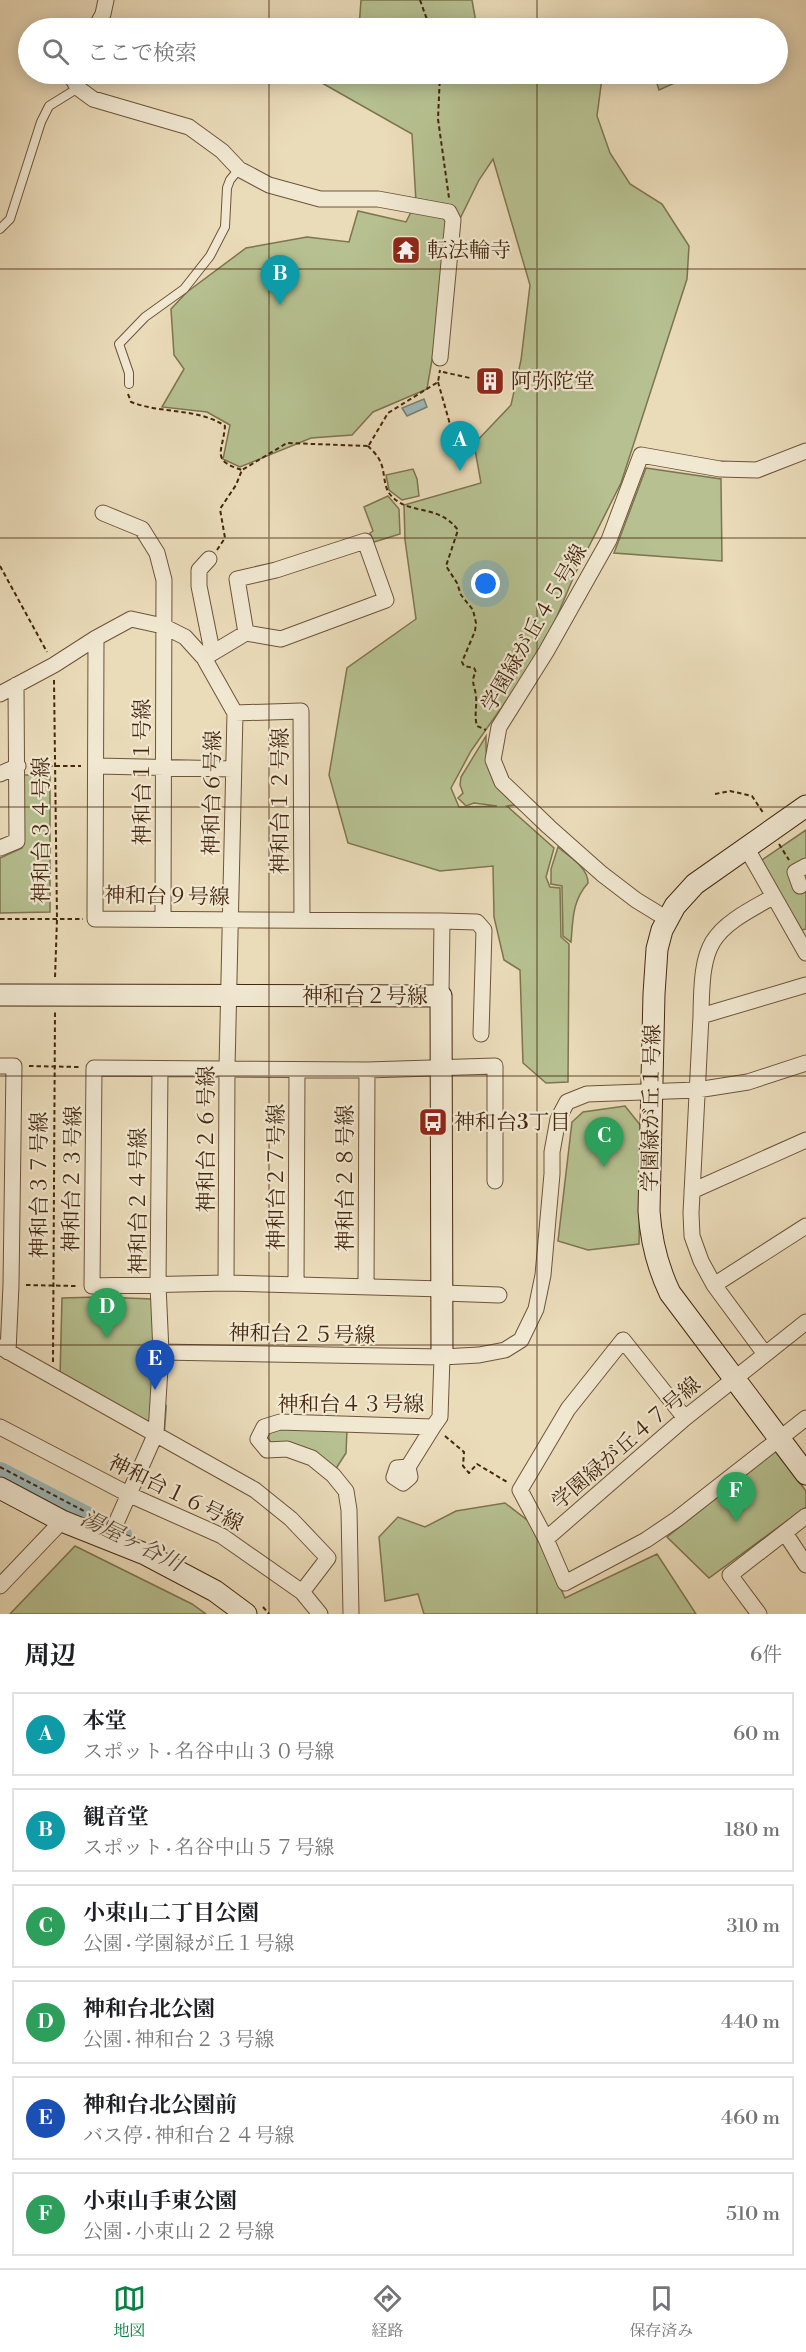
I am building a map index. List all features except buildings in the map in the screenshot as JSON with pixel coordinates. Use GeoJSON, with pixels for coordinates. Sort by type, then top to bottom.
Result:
{"type":"FeatureCollection","features":[{"type":"Feature","properties":{"kind":"street"},"geometry":{"type":"LineString","coordinates":[[100,18],[106,0]]}},
{"type":"Feature","properties":{"kind":"street"},"geometry":{"type":"LineString","coordinates":[[76,84],[93,99],[189,127],[222,151],[239,169],[269,184],[320,199],[378,199],[449,212],[453,220],[440,364]]}},
{"type":"Feature","properties":{"kind":"street","name":"学園緑が丘４５号線"},"geometry":{"type":"LineString","coordinates":[[667,919],[636,900],[602,874],[502,782],[492,760],[499,727],[546,652],[609,540],[641,455],[720,469],[758,470],[806,451]]}},
{"type":"Feature","properties":{"kind":"street","name":"神和台１１号線"},"geometry":{"type":"LineString","coordinates":[[103,513],[142,529],[157,554],[164,580],[162,626],[163,919]]}},
{"type":"Feature","properties":{"kind":"street"},"geometry":{"type":"LineString","coordinates":[[209,559],[199,570],[208,654],[246,633],[281,639],[386,600],[365,541],[276,570],[237,579],[246,633]]}},
{"type":"Feature","properties":{"kind":"street","name":"神和台６号線"},"geometry":{"type":"LineString","coordinates":[[0,694],[131,619],[162,626],[185,637],[208,654],[235,713],[228,995]]}},
{"type":"Feature","properties":{"kind":"street","name":"神和台９号線"},"geometry":{"type":"LineString","coordinates":[[96,638],[95,919],[477,922],[484,930],[481,1034]]}},
{"type":"Feature","properties":{"kind":"street"},"geometry":{"type":"LineString","coordinates":[[0,848],[17,841],[16,685]]}},
{"type":"Feature","properties":{"kind":"street","name":"神和台１２号線"},"geometry":{"type":"LineString","coordinates":[[235,713],[301,711],[302,920]]}},
{"type":"Feature","properties":{"kind":"street"},"geometry":{"type":"LineString","coordinates":[[0,774],[18,766]]}},
{"type":"Feature","properties":{"kind":"street"},"geometry":{"type":"LineString","coordinates":[[97,766],[232,769]]}},
{"type":"Feature","properties":{"kind":"street","name":"学園緑が丘１号線"},"geometry":{"type":"LineString","coordinates":[[806,806],[695,884],[675,906],[667,919],[657,949],[649,1211],[651,1242],[658,1268],[670,1293],[806,1474]]}},
{"type":"Feature","properties":{"kind":"street"},"geometry":{"type":"LineString","coordinates":[[747,849],[806,953]]}},
{"type":"Feature","properties":{"kind":"street"},"geometry":{"type":"LineString","coordinates":[[765,1354],[714,1285],[701,1261],[692,1236],[692,1191],[701,979],[708,948],[722,928],[738,916],[773,897]]}},
{"type":"Feature","properties":{"kind":"street"},"geometry":{"type":"LineString","coordinates":[[441,996],[442,921]]}},
{"type":"Feature","properties":{"kind":"street"},"geometry":{"type":"LineString","coordinates":[[701,1016],[806,985]]}},
{"type":"Feature","properties":{"kind":"street","name":"神和台２号線"},"geometry":{"type":"LineString","coordinates":[[0,995],[441,996],[442,1357]]}},
{"type":"Feature","properties":{"kind":"street","name":"神和台２６号線"},"geometry":{"type":"LineString","coordinates":[[226,1283],[228,995]]}},
{"type":"Feature","properties":{"kind":"street"},"geometry":{"type":"LineString","coordinates":[[651,1092],[697,1090],[747,1082],[806,1063]]}},
{"type":"Feature","properties":{"kind":"street"},"geometry":{"type":"LineString","coordinates":[[7,1066],[11,1285],[4,1349],[255,1490],[291,1519],[328,1558],[302,1592]]}},
{"type":"Feature","properties":{"kind":"street"},"geometry":{"type":"LineString","coordinates":[[94,1068],[367,1070],[495,1066],[495,1181]]}},
{"type":"Feature","properties":{"kind":"street","name":"神和台２３号線"},"geometry":{"type":"LineString","coordinates":[[92,1286],[94,1068]]}},
{"type":"Feature","properties":{"kind":"street","name":"神和台２４号線"},"geometry":{"type":"LineString","coordinates":[[111,1534],[156,1433],[161,1352],[158,1285],[160,1069]]}},
{"type":"Feature","properties":{"kind":"street","name":"神和台２７号線"},"geometry":{"type":"LineString","coordinates":[[296,1286],[297,1070]]}},
{"type":"Feature","properties":{"kind":"street","name":"神和台２８号線"},"geometry":{"type":"LineString","coordinates":[[366,1287],[367,1070]]}},
{"type":"Feature","properties":{"kind":"street","name":"神和台２５号線"},"geometry":{"type":"LineString","coordinates":[[161,1352],[442,1357],[478,1355],[505,1350],[521,1340],[536,1310],[543,1275],[552,1152],[558,1119],[567,1102],[587,1094],[651,1092]]}},
{"type":"Feature","properties":{"kind":"street"},"geometry":{"type":"LineString","coordinates":[[692,1191],[806,1140]]}},
{"type":"Feature","properties":{"kind":"street"},"geometry":{"type":"LineString","coordinates":[[714,1285],[806,1226]]}},
{"type":"Feature","properties":{"kind":"street"},"geometry":{"type":"LineString","coordinates":[[92,1286],[226,1283],[499,1294]]}},
{"type":"Feature","properties":{"kind":"street","name":"学園緑が丘４７号線"},"geometry":{"type":"LineString","coordinates":[[546,1539],[685,1418],[806,1322]]}},
{"type":"Feature","properties":{"kind":"street"},"geometry":{"type":"LineString","coordinates":[[685,1418],[623,1340],[568,1409],[520,1490],[546,1539],[565,1583],[646,1540],[677,1519],[806,1418]]}},
{"type":"Feature","properties":{"kind":"street","name":"神和台４３号線"},"geometry":{"type":"LineString","coordinates":[[351,1614],[349,1510],[346,1491],[333,1475],[312,1458],[287,1449],[267,1450],[258,1438],[264,1427],[280,1422],[433,1427],[440,1417],[442,1357]]}},
{"type":"Feature","properties":{"kind":"street","name":"神和台１６号線"},"geometry":{"type":"LineString","coordinates":[[0,1427],[130,1495],[222,1536],[302,1592],[320,1614]]}},
{"type":"Feature","properties":{"kind":"street"},"geometry":{"type":"LineString","coordinates":[[408,1467],[433,1427]]}},
{"type":"Feature","properties":{"kind":"street"},"geometry":{"type":"LineString","coordinates":[[0,1488],[62,1521],[111,1534],[215,1591],[246,1614]]}},
{"type":"Feature","properties":{"kind":"street"},"geometry":{"type":"LineString","coordinates":[[759,1614],[730,1575],[806,1516]]}},
{"type":"Feature","properties":{"kind":"street"},"geometry":{"type":"LineString","coordinates":[[0,1586],[62,1521]]}},
{"type":"Feature","properties":{"kind":"street"},"geometry":{"type":"LineString","coordinates":[[785,1533],[806,1565]]}},
{"type":"Feature","properties":{"kind":"lane"},"geometry":{"type":"LineString","coordinates":[[0,229],[10,219],[37,132],[49,106],[78,88]]}},
{"type":"Feature","properties":{"kind":"lane"},"geometry":{"type":"LineString","coordinates":[[129,384],[129,372],[119,344],[145,317],[184,289],[210,256],[225,227],[227,188],[239,169]]}},
{"type":"Feature","properties":{"kind":"path"},"geometry":{"type":"LineString","coordinates":[[420,0],[426,18]]}},
{"type":"Feature","properties":{"kind":"path"},"geometry":{"type":"LineString","coordinates":[[440,84],[438,119],[448,192]]}},
{"type":"Feature","properties":{"kind":"path"},"geometry":{"type":"LineString","coordinates":[[457,449],[438,382],[440,364],[470,378]]}},
{"type":"Feature","properties":{"kind":"path"},"geometry":{"type":"LineString","coordinates":[[368,446],[388,413],[438,382]]}},
{"type":"Feature","properties":{"kind":"path"},"geometry":{"type":"LineString","coordinates":[[129,384],[128,394],[131,402],[162,411],[201,415],[225,426],[220,458],[223,463],[242,470]]}},
{"type":"Feature","properties":{"kind":"path"},"geometry":{"type":"LineString","coordinates":[[209,559],[225,538],[220,509],[236,485],[242,470],[287,443],[368,446],[380,460],[388,492],[410,508],[429,510],[439,514],[453,523],[458,530],[457,540],[446,566],[457,583],[461,595],[473,610],[476,623],[473,637],[462,662],[464,666],[474,668],[476,672],[473,676],[473,685],[476,696],[477,726]]}},
{"type":"Feature","properties":{"kind":"path"},"geometry":{"type":"LineString","coordinates":[[0,566],[54,665]]}},
{"type":"Feature","properties":{"kind":"path","name":"神和台３４号線"},"geometry":{"type":"LineString","coordinates":[[54,665],[57,919],[55,994]]}},
{"type":"Feature","properties":{"kind":"path"},"geometry":{"type":"LineString","coordinates":[[18,766],[97,766]]}},
{"type":"Feature","properties":{"kind":"path"},"geometry":{"type":"LineString","coordinates":[[715,794],[730,791],[752,796],[774,829]]}},
{"type":"Feature","properties":{"kind":"path"},"geometry":{"type":"LineString","coordinates":[[0,919],[95,919]]}},
{"type":"Feature","properties":{"kind":"path","name":"神和台３７号線"},"geometry":{"type":"LineString","coordinates":[[53,1376],[55,994]]}},
{"type":"Feature","properties":{"kind":"path"},"geometry":{"type":"LineString","coordinates":[[7,1066],[94,1068]]}},
{"type":"Feature","properties":{"kind":"path"},"geometry":{"type":"LineString","coordinates":[[11,1285],[92,1286]]}},
{"type":"Feature","properties":{"kind":"path"},"geometry":{"type":"LineString","coordinates":[[433,1427],[464,1452],[463,1466],[469,1473],[477,1464],[520,1490]]}},
{"type":"Feature","properties":{"kind":"green space"},"geometry":{"type":"Polygon","coordinates":[[[361,0],[472,0],[475,18],[360,18],[361,0]]]}},
{"type":"Feature","properties":{"kind":"green space"},"geometry":{"type":"Polygon","coordinates":[[[324,84],[601,84],[597,116],[610,153],[630,184],[662,204],[689,246],[687,279],[621,483],[574,576],[552,628],[527,671],[471,751],[451,788],[459,807],[497,806],[474,803],[466,806],[458,798],[463,793],[460,785],[461,777],[486,736],[488,767],[491,775],[515,805],[507,806],[554,848],[546,877],[550,887],[560,888],[561,937],[569,944],[568,1082],[546,1083],[523,1063],[520,970],[504,960],[494,917],[493,866],[440,871],[348,843],[329,775],[347,668],[416,619],[405,540],[404,505],[481,483],[474,444],[511,405],[521,360],[530,285],[493,159],[479,180],[454,231],[427,389],[373,412],[352,435],[311,438],[240,467],[223,459],[230,425],[207,412],[162,407],[184,369],[174,355],[171,309],[187,292],[246,248],[307,237],[349,242],[358,211],[406,222],[416,202],[412,134],[324,84]]]}},
{"type":"Feature","properties":{"kind":"green space"},"geometry":{"type":"Polygon","coordinates":[[[657,84],[672,84],[659,90],[657,84]]]}},
{"type":"Feature","properties":{"kind":"green space"},"geometry":{"type":"Polygon","coordinates":[[[646,468],[721,479],[722,561],[614,553],[646,468]]]}},
{"type":"Feature","properties":{"kind":"green space"},"geometry":{"type":"Polygon","coordinates":[[[413,469],[419,496],[402,500],[389,490],[386,475],[413,469]]]}},
{"type":"Feature","properties":{"kind":"green space"},"geometry":{"type":"Polygon","coordinates":[[[388,496],[399,509],[400,534],[374,542],[370,533],[373,531],[364,507],[388,496]]]}},
{"type":"Feature","properties":{"kind":"green space"},"geometry":{"type":"Polygon","coordinates":[[[24,775],[50,775],[50,912],[0,913],[0,858],[22,848],[24,775]]]}},
{"type":"Feature","properties":{"kind":"green space"},"geometry":{"type":"Polygon","coordinates":[[[806,830],[806,929],[802,930],[762,865],[762,860],[806,830]]]}},
{"type":"Feature","properties":{"kind":"green space"},"geometry":{"type":"Polygon","coordinates":[[[558,847],[581,867],[588,883],[576,904],[571,942],[563,936],[562,886],[551,884],[551,869],[558,847]]]}},
{"type":"Feature","properties":{"kind":"green space"},"geometry":{"type":"Polygon","coordinates":[[[625,1106],[641,1126],[639,1244],[588,1250],[558,1241],[572,1122],[583,1112],[625,1106]]]}},
{"type":"Feature","properties":{"kind":"green space"},"geometry":{"type":"Polygon","coordinates":[[[62,1298],[153,1299],[155,1426],[60,1377],[62,1298]]]}},
{"type":"Feature","properties":{"kind":"green space"},"geometry":{"type":"Polygon","coordinates":[[[271,1429],[347,1430],[346,1453],[335,1470],[305,1448],[291,1444],[268,1443],[266,1438],[271,1429]]]}},
{"type":"Feature","properties":{"kind":"green space"},"geometry":{"type":"Polygon","coordinates":[[[775,1451],[806,1491],[806,1507],[709,1578],[667,1537],[775,1451]]]}},
{"type":"Feature","properties":{"kind":"green space"},"geometry":{"type":"Polygon","coordinates":[[[505,1503],[531,1523],[565,1598],[657,1554],[696,1614],[424,1614],[418,1594],[385,1601],[379,1537],[398,1517],[425,1527],[456,1511],[505,1503]]]}},
{"type":"Feature","properties":{"kind":"green space"},"geometry":{"type":"Polygon","coordinates":[[[75,1546],[192,1604],[206,1614],[10,1614],[75,1546]]]}},
{"type":"Feature","properties":{"kind":"water"},"geometry":{"type":"Polygon","coordinates":[[[424,399],[427,407],[407,416],[402,408],[424,399]]]}},
{"type":"Feature","properties":{"kind":"waterway"},"geometry":{"type":"LineString","coordinates":[[163,1434],[165,1406]]}},
{"type":"Feature","properties":{"kind":"waterway","name":"湯屋ヶ谷川"},"geometry":{"type":"LineString","coordinates":[[0,1473],[121,1535]]}},
{"type":"Feature","properties":{"kind":"place","name":"転法輪寺"},"geometry":{"type":"Point","coordinates":[406,250]}},
{"type":"Feature","properties":{"kind":"place","name":"観音堂"},"geometry":{"type":"Point","coordinates":[280,305]}},
{"type":"Feature","properties":{"kind":"place","name":"阿弥陀堂"},"geometry":{"type":"Point","coordinates":[490,381]}},
{"type":"Feature","properties":{"kind":"place","name":"本堂"},"geometry":{"type":"Point","coordinates":[460,471]}},
{"type":"Feature","properties":{"kind":"place","name":"神和台3丁目"},"geometry":{"type":"Point","coordinates":[433,1122]}},
{"type":"Feature","properties":{"kind":"place","name":"小束山二丁目公園"},"geometry":{"type":"Point","coordinates":[604,1167]}},
{"type":"Feature","properties":{"kind":"place","name":"神和台北公園"},"geometry":{"type":"Point","coordinates":[107,1338]}},
{"type":"Feature","properties":{"kind":"place","name":"神和台北公園前"},"geometry":{"type":"Point","coordinates":[155,1390]}},
{"type":"Feature","properties":{"kind":"place","name":"小束山手東公園"},"geometry":{"type":"Point","coordinates":[736,1522]}}]}
